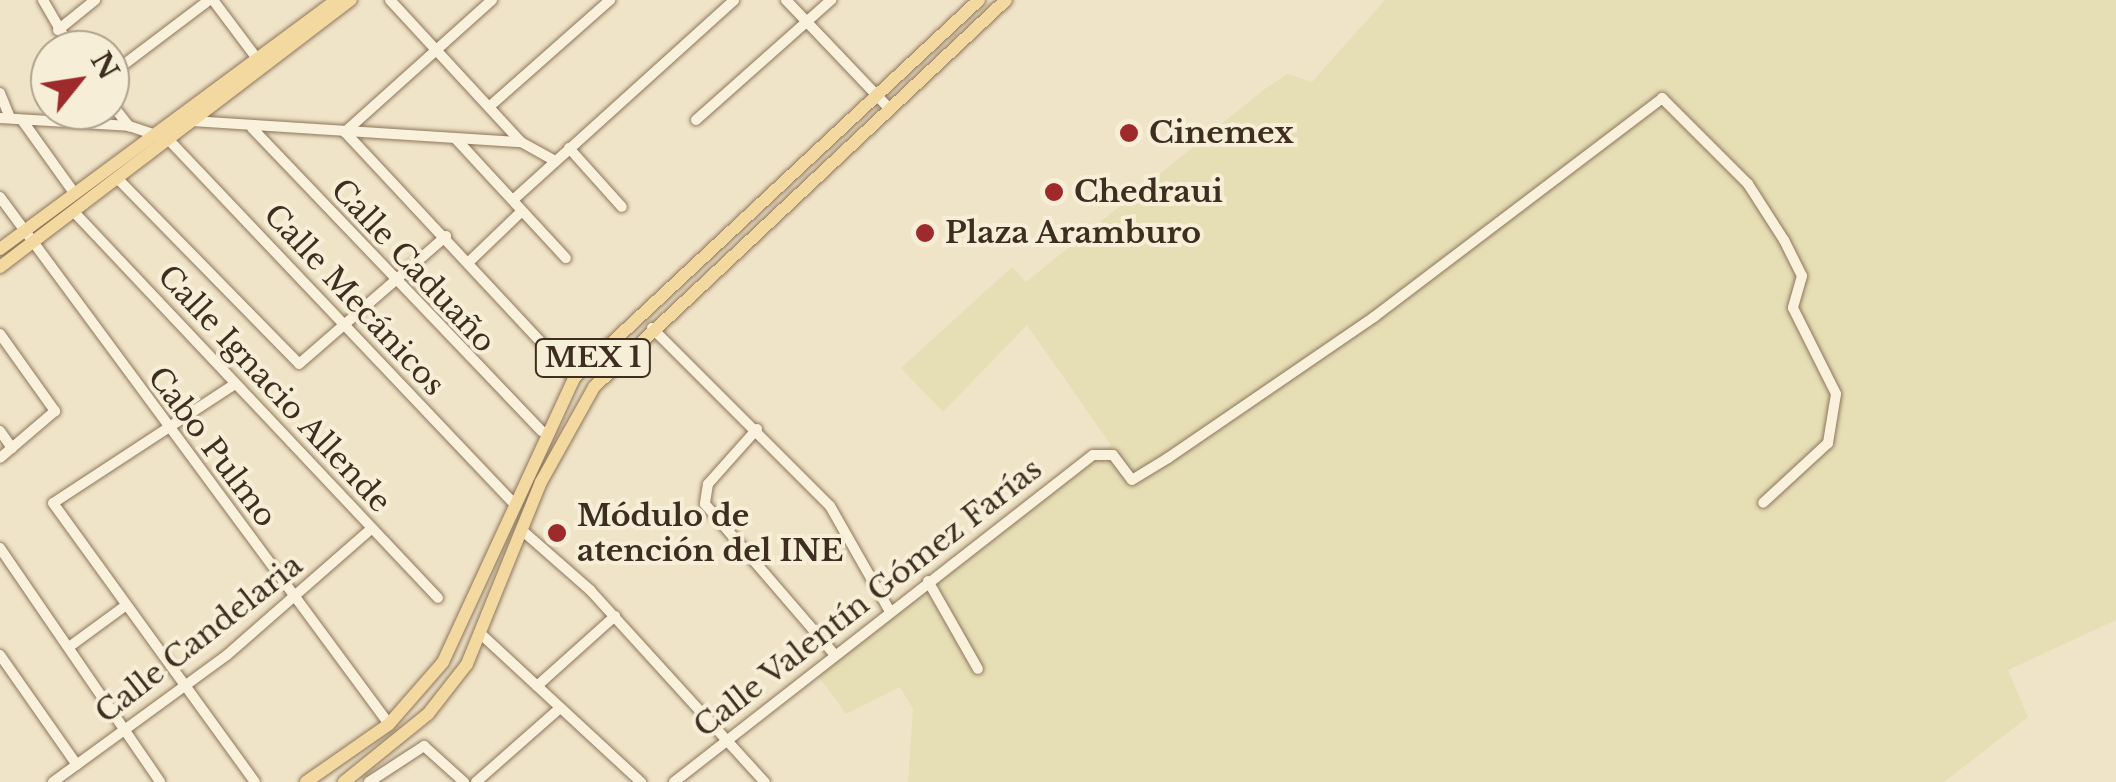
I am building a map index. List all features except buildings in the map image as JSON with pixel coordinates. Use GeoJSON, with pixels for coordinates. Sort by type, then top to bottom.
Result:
{"type":"FeatureCollection","features":[{"type":"Feature","properties":{"kind":"main road"},"geometry":{"type":"LineString","coordinates":[[0,249],[75,213],[119,180],[164,136],[336,0]]}},
{"type":"Feature","properties":{"kind":"main road"},"geometry":{"type":"LineString","coordinates":[[0,267],[75,194],[192,121],[351,0]]}},
{"type":"Feature","properties":{"kind":"main road","name":"MEX 1"},"geometry":{"type":"LineString","coordinates":[[306,782],[390,724],[461,635],[542,432],[574,378],[978,0]]}},
{"type":"Feature","properties":{"kind":"main road","name":"MEX 1"},"geometry":{"type":"LineString","coordinates":[[344,782],[428,714],[482,635],[577,413],[652,328],[1006,0]]}},
{"type":"Feature","properties":{"kind":"main road"},"geometry":{"type":"LineString","coordinates":[[679,304],[691,265]]}},
{"type":"Feature","properties":{"kind":"street"},"geometry":{"type":"LineString","coordinates":[[43,0],[58,30],[94,0]]}},
{"type":"Feature","properties":{"kind":"street"},"geometry":{"type":"LineString","coordinates":[[130,61],[211,0],[258,60]]}},
{"type":"Feature","properties":{"kind":"street"},"geometry":{"type":"LineString","coordinates":[[390,0],[521,142],[556,161]]}},
{"type":"Feature","properties":{"kind":"street"},"geometry":{"type":"LineString","coordinates":[[346,132],[434,48],[492,0]]}},
{"type":"Feature","properties":{"kind":"street"},"geometry":{"type":"LineString","coordinates":[[513,200],[734,0]]}},
{"type":"Feature","properties":{"kind":"street"},"geometry":{"type":"LineString","coordinates":[[786,0],[888,108]]}},
{"type":"Feature","properties":{"kind":"street"},"geometry":{"type":"LineString","coordinates":[[696,120],[831,0]]}},
{"type":"Feature","properties":{"kind":"street"},"geometry":{"type":"LineString","coordinates":[[489,107],[601,3]]}},
{"type":"Feature","properties":{"kind":"street"},"geometry":{"type":"LineString","coordinates":[[0,93],[11,119],[75,194]]}},
{"type":"Feature","properties":{"kind":"street","name":"Calle Valentín Gómez Farías"},"geometry":{"type":"LineString","coordinates":[[674,782],[833,653],[1093,455],[1113,455],[1132,480],[1168,458],[1374,318],[1662,98],[1748,184],[1784,240],[1802,276],[1793,308],[1836,394],[1828,444],[1763,503]]}},
{"type":"Feature","properties":{"kind":"street"},"geometry":{"type":"LineString","coordinates":[[192,121],[252,128],[521,142]]}},
{"type":"Feature","properties":{"kind":"street"},"geometry":{"type":"LineString","coordinates":[[130,126],[164,136]]}},
{"type":"Feature","properties":{"kind":"street","name":"Calle Caduaño"},"geometry":{"type":"LineString","coordinates":[[252,128],[396,286],[542,432]]}},
{"type":"Feature","properties":{"kind":"street"},"geometry":{"type":"LineString","coordinates":[[346,132],[470,261],[574,378]]}},
{"type":"Feature","properties":{"kind":"street","name":"Calle Mecánicos"},"geometry":{"type":"LineString","coordinates":[[164,136],[512,501]]}},
{"type":"Feature","properties":{"kind":"street"},"geometry":{"type":"LineString","coordinates":[[456,139],[566,258]]}},
{"type":"Feature","properties":{"kind":"street"},"geometry":{"type":"LineString","coordinates":[[569,148],[622,207]]}},
{"type":"Feature","properties":{"kind":"street"},"geometry":{"type":"LineString","coordinates":[[119,180],[295,363],[396,286],[446,236]]}},
{"type":"Feature","properties":{"kind":"street","name":"Cabo Pulmo"},"geometry":{"type":"LineString","coordinates":[[0,198],[25,239],[390,724]]}},
{"type":"Feature","properties":{"kind":"street"},"geometry":{"type":"LineString","coordinates":[[470,261],[522,210]]}},
{"type":"Feature","properties":{"kind":"street","name":"Calle Ignacio Allende"},"geometry":{"type":"LineString","coordinates":[[75,213],[438,598]]}},
{"type":"Feature","properties":{"kind":"street"},"geometry":{"type":"LineString","coordinates":[[652,328],[757,429],[841,518],[889,610]]}},
{"type":"Feature","properties":{"kind":"street"},"geometry":{"type":"LineString","coordinates":[[0,334],[55,415],[0,458]]}},
{"type":"Feature","properties":{"kind":"street"},"geometry":{"type":"LineString","coordinates":[[235,384],[52,503],[255,782]]}},
{"type":"Feature","properties":{"kind":"street"},"geometry":{"type":"LineString","coordinates":[[757,429],[708,484],[709,512],[833,653]]}},
{"type":"Feature","properties":{"kind":"street"},"geometry":{"type":"LineString","coordinates":[[0,431],[12,448]]}},
{"type":"Feature","properties":{"kind":"street","name":"Calle Candelaria"},"geometry":{"type":"LineString","coordinates":[[53,782],[185,687],[294,599],[371,528]]}},
{"type":"Feature","properties":{"kind":"street"},"geometry":{"type":"LineString","coordinates":[[524,532],[615,616],[728,736],[765,782]]}},
{"type":"Feature","properties":{"kind":"street"},"geometry":{"type":"LineString","coordinates":[[0,548],[160,782]]}},
{"type":"Feature","properties":{"kind":"street"},"geometry":{"type":"LineString","coordinates":[[928,581],[978,669]]}},
{"type":"Feature","properties":{"kind":"street"},"geometry":{"type":"LineString","coordinates":[[69,646],[125,606]]}},
{"type":"Feature","properties":{"kind":"street"},"geometry":{"type":"LineString","coordinates":[[537,686],[615,616]]}},
{"type":"Feature","properties":{"kind":"street"},"geometry":{"type":"LineString","coordinates":[[482,635],[640,782]]}},
{"type":"Feature","properties":{"kind":"street"},"geometry":{"type":"LineString","coordinates":[[0,655],[77,765]]}},
{"type":"Feature","properties":{"kind":"street"},"geometry":{"type":"LineString","coordinates":[[476,782],[560,708]]}},
{"type":"Feature","properties":{"kind":"street"},"geometry":{"type":"LineString","coordinates":[[369,782],[424,746],[464,782]]}},
{"type":"Feature","properties":{"kind":"shaded area"},"geometry":{"type":"Polygon","coordinates":[[[1385,0],[2116,0],[2116,620],[2008,670],[2028,717],[1944,782],[908,782],[913,709],[900,687],[846,714],[817,674],[1111,445],[1027,325],[943,412],[901,368],[1012,267],[1026,282],[1266,88],[1288,74],[1312,82],[1385,0]]]}},
{"type":"Feature","properties":{"kind":"place","name":"Cinemex"},"geometry":{"type":"Point","coordinates":[1129,133]}},
{"type":"Feature","properties":{"kind":"place","name":"Chedraui"},"geometry":{"type":"Point","coordinates":[1054,192]}},
{"type":"Feature","properties":{"kind":"place","name":"Plaza Aramburo"},"geometry":{"type":"Point","coordinates":[925,233]}},
{"type":"Feature","properties":{"kind":"place","name":"Módulo de atención del INE"},"geometry":{"type":"Point","coordinates":[557,533]}}]}
